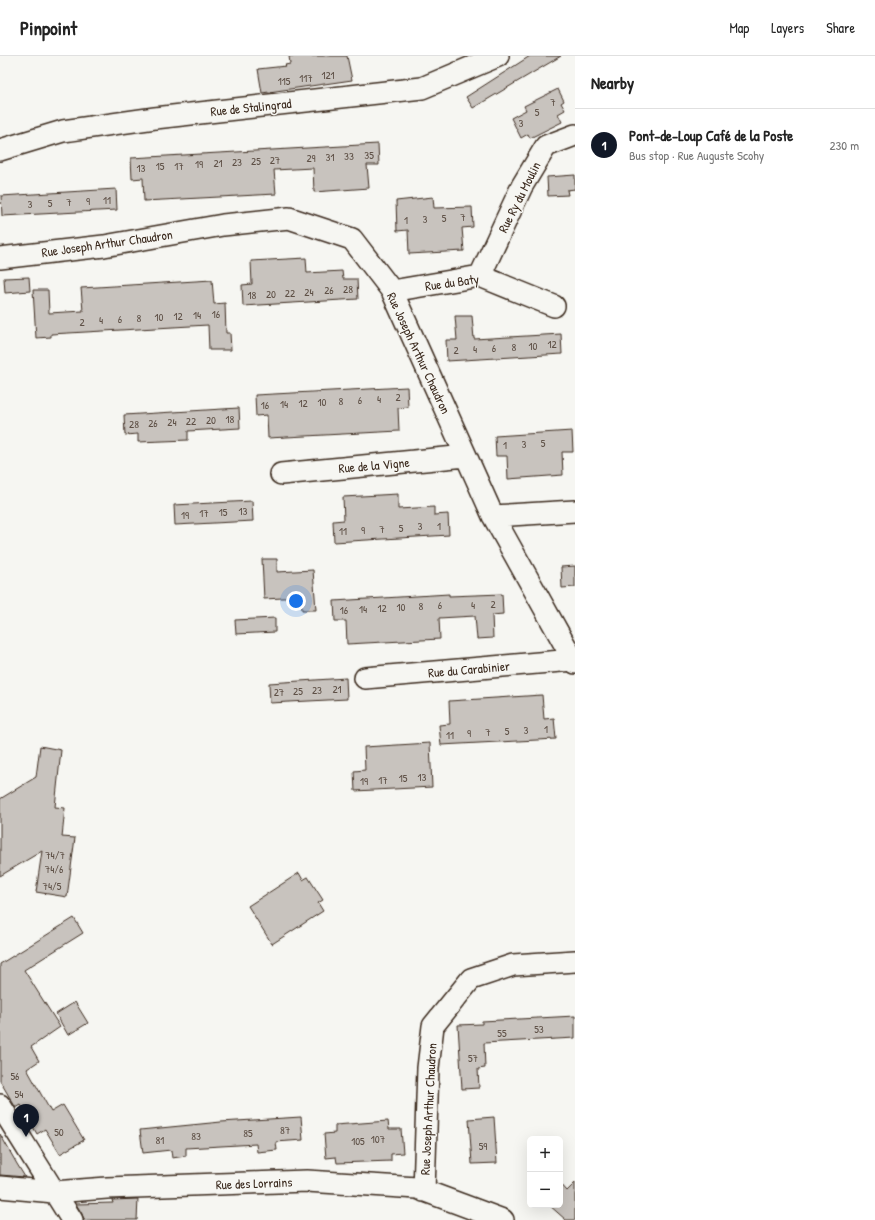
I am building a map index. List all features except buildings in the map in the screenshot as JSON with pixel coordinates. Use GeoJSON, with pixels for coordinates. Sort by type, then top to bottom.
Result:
{"type":"FeatureCollection","features":[{"type":"Feature","properties":{"kind":"street","name":"Rue de Stalingrad"},"geometry":{"type":"LineString","coordinates":[[0,150],[63,131],[155,118],[422,88],[498,56]]}},
{"type":"Feature","properties":{"kind":"street","name":"Rue Ry du Moulin"},"geometry":{"type":"LineString","coordinates":[[480,276],[522,186],[546,146],[575,135]]}},
{"type":"Feature","properties":{"kind":"street","name":"Rue Joseph Arthur Chaudron"},"geometry":{"type":"LineString","coordinates":[[0,258],[104,246],[223,225],[289,218],[352,239],[392,291],[493,516],[574,662]]}},
{"type":"Feature","properties":{"kind":"street","name":"Rue du Baty"},"geometry":{"type":"LineString","coordinates":[[392,291],[480,276],[554,306]]}},
{"type":"Feature","properties":{"kind":"street","name":"Rue de la Vigne"},"geometry":{"type":"LineString","coordinates":[[281,474],[466,456]]}},
{"type":"Feature","properties":{"kind":"street"},"geometry":{"type":"LineString","coordinates":[[493,516],[575,511]]}},
{"type":"Feature","properties":{"kind":"street","name":"Rue du Carabinier"},"geometry":{"type":"LineString","coordinates":[[365,678],[574,662]]}},
{"type":"Feature","properties":{"kind":"street","name":"Rue Joseph Arthur Chaudron"},"geometry":{"type":"LineString","coordinates":[[420,1190],[428,1068],[433,1026],[471,979],[513,965],[575,961]]}},
{"type":"Feature","properties":{"kind":"street"},"geometry":{"type":"LineString","coordinates":[[0,1105],[72,1220]]}},
{"type":"Feature","properties":{"kind":"street","name":"Rue des Lorrains"},"geometry":{"type":"LineString","coordinates":[[0,1187],[54,1192],[107,1188],[307,1181],[420,1190],[502,1220]]}},
{"type":"Feature","properties":{"kind":"place","name":"Pont-de-Loup Café de la Poste"},"geometry":{"type":"Point","coordinates":[26,1137]}}]}
